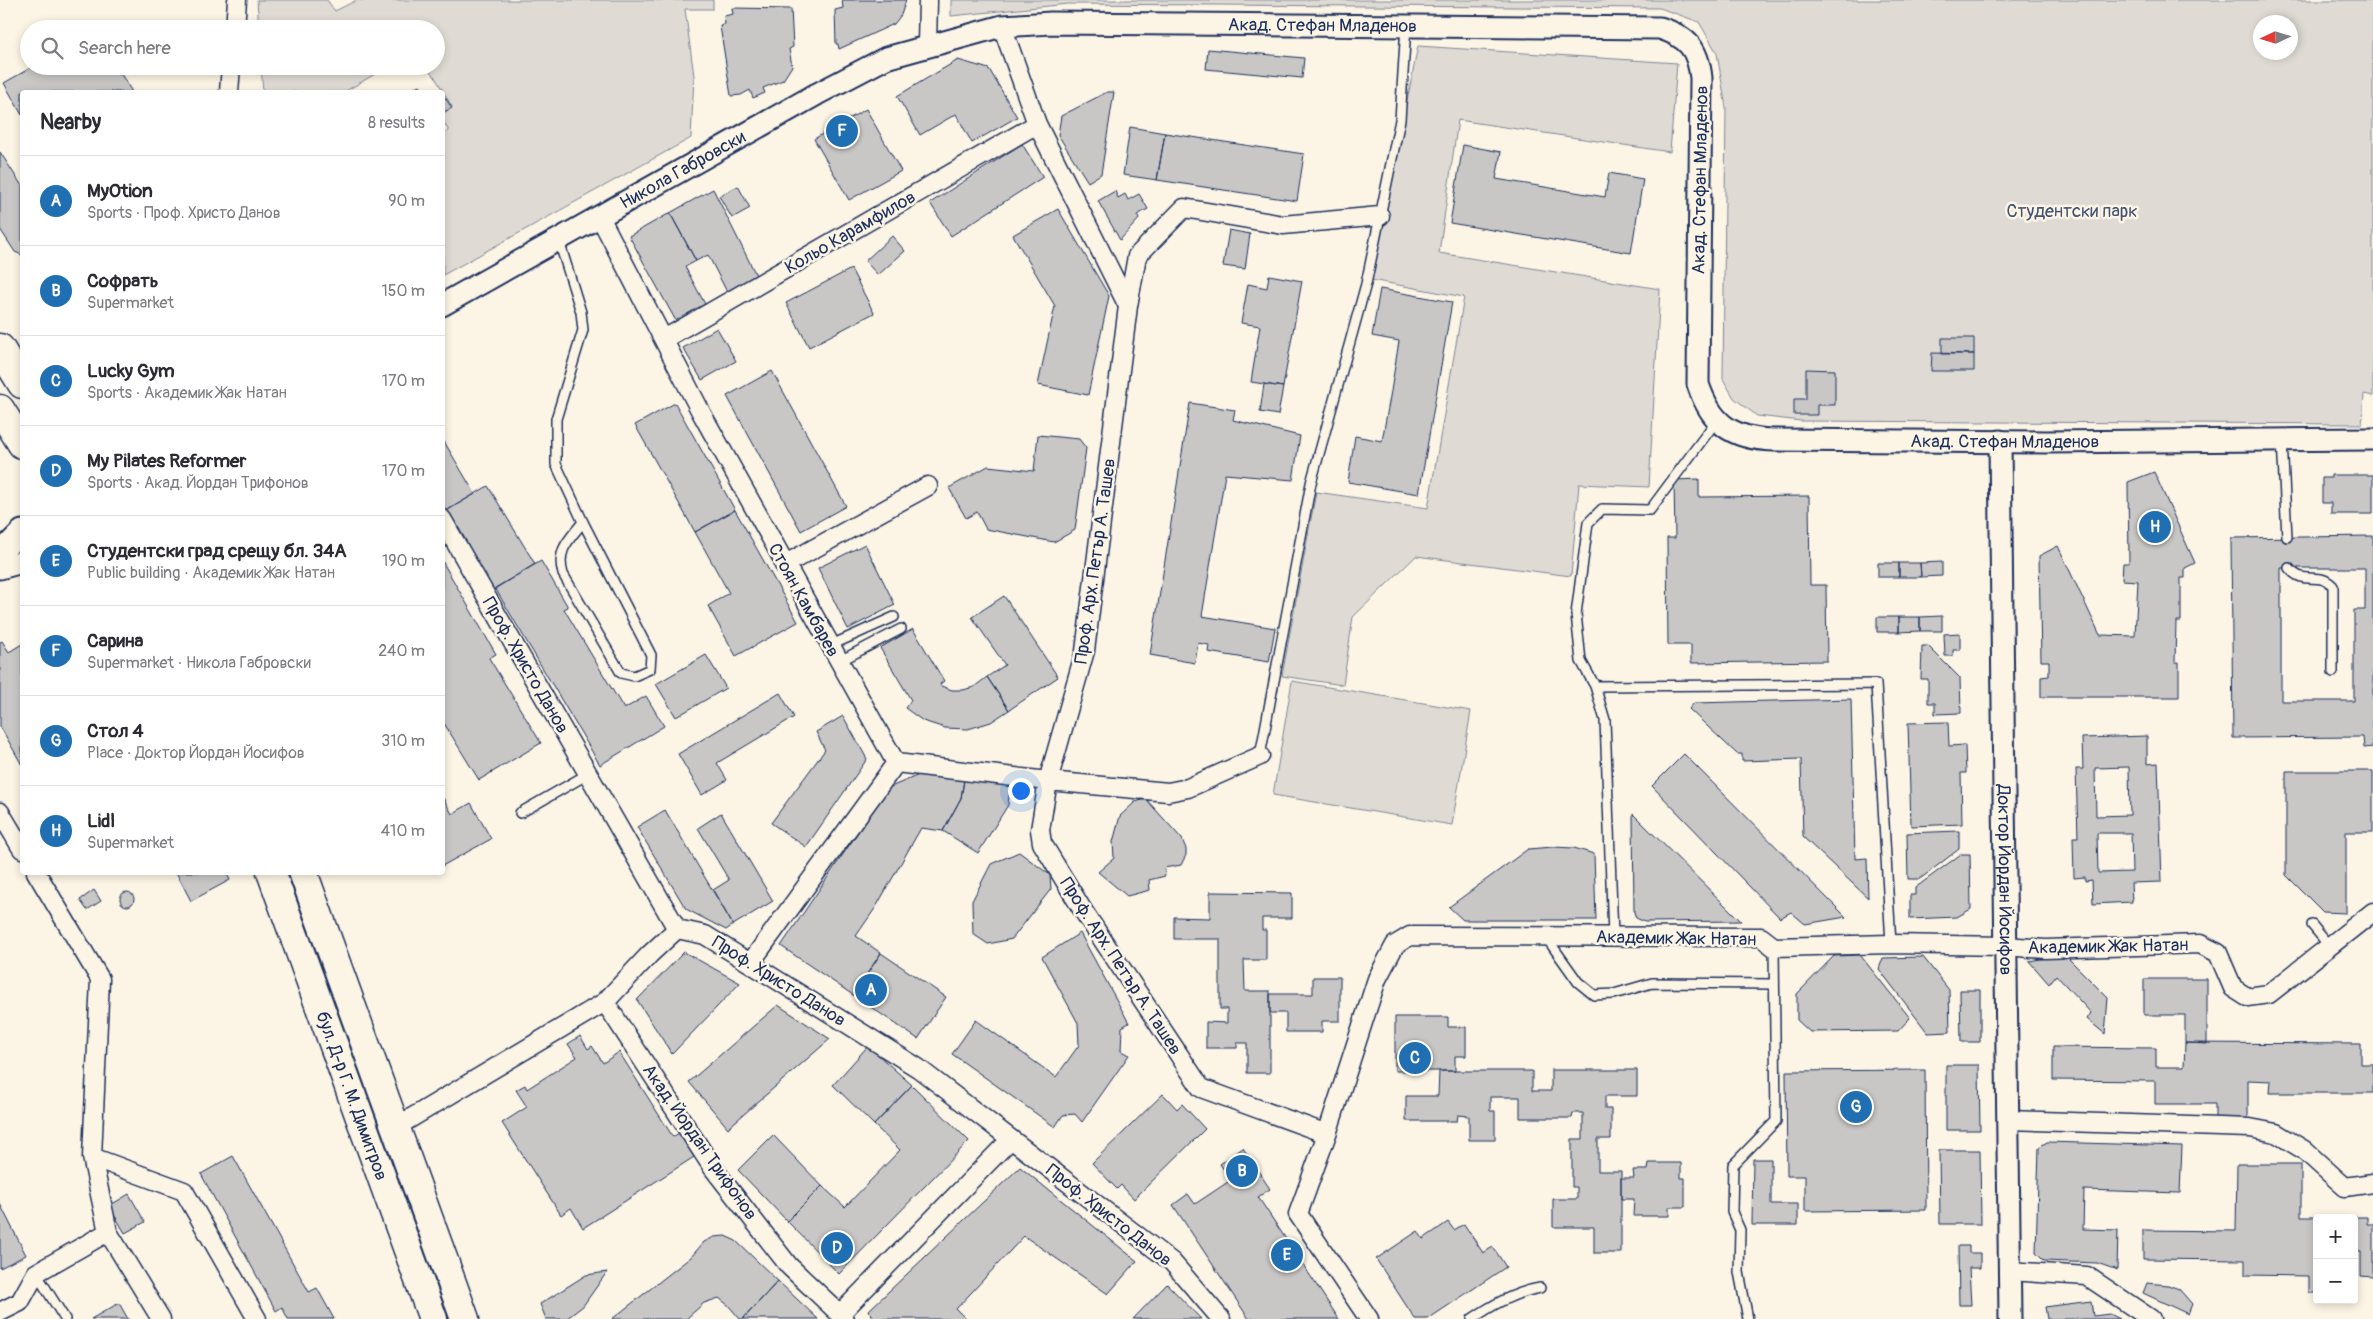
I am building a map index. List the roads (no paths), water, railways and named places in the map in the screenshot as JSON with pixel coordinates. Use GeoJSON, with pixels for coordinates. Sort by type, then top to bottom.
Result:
{"type":"FeatureCollection","features":[{"type":"Feature","properties":{"kind":"main road"},"geometry":{"type":"LineString","coordinates":[[0,348],[20,381]]}},
{"type":"Feature","properties":{"kind":"main road"},"geometry":{"type":"LineString","coordinates":[[0,409],[20,441]]}},
{"type":"Feature","properties":{"kind":"main road","name":"бул. Д-р Г. М. Димитров"},"geometry":{"type":"LineString","coordinates":[[272,875],[433,1319]]}},
{"type":"Feature","properties":{"kind":"main road","name":"бул. Д-р Г. М. Димитров"},"geometry":{"type":"LineString","coordinates":[[304,875],[465,1319]]}},
{"type":"Feature","properties":{"kind":"street"},"geometry":{"type":"LineString","coordinates":[[236,20],[238,0]]}},
{"type":"Feature","properties":{"kind":"street"},"geometry":{"type":"LineString","coordinates":[[927,45],[928,0]]}},
{"type":"Feature","properties":{"kind":"street","name":"Акад. Стефан Младенов"},"geometry":{"type":"LineString","coordinates":[[927,45],[1002,26],[1051,22],[1660,28],[1675,33],[1693,49],[1700,64],[1698,384],[1704,404],[1717,420],[1734,433],[1753,439],[2000,441],[2373,439]]}},
{"type":"Feature","properties":{"kind":"street"},"geometry":{"type":"LineString","coordinates":[[1002,26],[1037,124],[1128,306]]}},
{"type":"Feature","properties":{"kind":"street","name":"Никола Габровски"},"geometry":{"type":"LineString","coordinates":[[445,303],[559,241],[817,94],[886,58],[927,45]]}},
{"type":"Feature","properties":{"kind":"street"},"geometry":{"type":"LineString","coordinates":[[228,90],[230,75]]}},
{"type":"Feature","properties":{"kind":"street","name":"Кольо Карамфилов"},"geometry":{"type":"LineString","coordinates":[[664,339],[1037,124]]}},
{"type":"Feature","properties":{"kind":"street","name":"Проф. Арх. Петър А. Ташев"},"geometry":{"type":"LineString","coordinates":[[1327,1134],[1200,1088],[1082,909],[1042,843],[1040,830],[1048,781],[1085,651],[1128,306],[1137,256],[1184,208],[1283,225],[1380,216]]}},
{"type":"Feature","properties":{"kind":"street","name":"Стоян Камбарев"},"geometry":{"type":"LineString","coordinates":[[600,217],[784,565],[896,764]]}},
{"type":"Feature","properties":{"kind":"street","name":"Доктор Йордан Йосифов"},"geometry":{"type":"LineString","coordinates":[[2000,441],[2010,1319]]}},
{"type":"Feature","properties":{"kind":"street"},"geometry":{"type":"LineString","coordinates":[[784,565],[928,486]]}},
{"type":"Feature","properties":{"kind":"street","name":"Проф. Христо Данов"},"geometry":{"type":"LineString","coordinates":[[445,524],[677,929],[705,935],[918,1068],[1172,1262],[1220,1319]]}},
{"type":"Feature","properties":{"kind":"street"},"geometry":{"type":"LineString","coordinates":[[0,553],[20,533]]}},
{"type":"Feature","properties":{"kind":"street"},"geometry":{"type":"LineString","coordinates":[[0,568],[20,563]]}},
{"type":"Feature","properties":{"kind":"street"},"geometry":{"type":"LineString","coordinates":[[750,962],[896,764],[1168,792],[1188,788],[1260,756]]}},
{"type":"Feature","properties":{"kind":"street"},"geometry":{"type":"LineString","coordinates":[[0,812],[20,846]]}},
{"type":"Feature","properties":{"kind":"street"},"geometry":{"type":"LineString","coordinates":[[38,875],[100,979],[92,1157],[108,1232],[161,1319]]}},
{"type":"Feature","properties":{"kind":"street","name":"Академик Жак Натан"},"geometry":{"type":"LineString","coordinates":[[1369,1319],[1298,1214],[1327,1134],[1377,979],[1395,945],[1410,936],[1761,937],[1774,946],[1891,944],[2005,946],[2045,949],[2200,944],[2218,953],[2233,988],[2247,997],[2269,994],[2373,912]]}},
{"type":"Feature","properties":{"kind":"street"},"geometry":{"type":"LineString","coordinates":[[396,1127],[605,1002],[649,955],[677,929]]}},
{"type":"Feature","properties":{"kind":"street","name":"Акад. Йордан Трифонов"},"geometry":{"type":"LineString","coordinates":[[605,1002],[713,1168],[789,1266],[843,1316]]}},
{"type":"Feature","properties":{"kind":"street"},"geometry":{"type":"LineString","coordinates":[[2007,1120],[2250,1128],[2276,1133],[2304,1150],[2345,1187],[2373,1183]]}},
{"type":"Feature","properties":{"kind":"street"},"geometry":{"type":"LineString","coordinates":[[843,1316],[1012,1139]]}},
{"type":"Feature","properties":{"kind":"street"},"geometry":{"type":"LineString","coordinates":[[92,1157],[184,1191],[257,1319]]}},
{"type":"Feature","properties":{"kind":"street"},"geometry":{"type":"LineString","coordinates":[[0,1312],[20,1302],[36,1273],[108,1232]]}},
{"type":"Feature","properties":{"kind":"street"},"geometry":{"type":"LineString","coordinates":[[2008,1271],[2088,1276],[2151,1319]]}},
{"type":"Feature","properties":{"kind":"lane"},"geometry":{"type":"LineString","coordinates":[[1260,756],[1311,483],[1366,284],[1400,120],[1406,25]]}},
{"type":"Feature","properties":{"kind":"lane"},"geometry":{"type":"LineString","coordinates":[[559,241],[581,312],[583,330],[556,419],[556,464],[583,522],[651,655],[650,669],[634,676],[621,673],[563,574],[559,562],[561,552],[583,522]]}},
{"type":"Feature","properties":{"kind":"lane"},"geometry":{"type":"LineString","coordinates":[[1613,936],[1606,720],[1595,686],[1581,661],[1576,614],[1588,523],[1602,509],[1650,510],[1717,420]]}},
{"type":"Feature","properties":{"kind":"lane"},"geometry":{"type":"LineString","coordinates":[[2282,440],[2287,537]]}},
{"type":"Feature","properties":{"kind":"lane"},"geometry":{"type":"LineString","coordinates":[[2289,568],[2295,576],[2301,579],[2322,578],[2333,586],[2333,672]]}},
{"type":"Feature","properties":{"kind":"lane"},"geometry":{"type":"LineString","coordinates":[[829,646],[894,617]]}},
{"type":"Feature","properties":{"kind":"lane"},"geometry":{"type":"LineString","coordinates":[[838,662],[901,629]]}},
{"type":"Feature","properties":{"kind":"lane"},"geometry":{"type":"LineString","coordinates":[[1595,686],[1876,684],[1891,944]]}},
{"type":"Feature","properties":{"kind":"lane"},"geometry":{"type":"LineString","coordinates":[[520,813],[588,774]]}},
{"type":"Feature","properties":{"kind":"lane"},"geometry":{"type":"LineString","coordinates":[[2312,925],[2330,947]]}},
{"type":"Feature","properties":{"kind":"lane"},"geometry":{"type":"LineString","coordinates":[[1546,937],[1578,982],[1594,995],[1614,994],[1652,983],[1774,984]]}},
{"type":"Feature","properties":{"kind":"lane"},"geometry":{"type":"LineString","coordinates":[[1748,1319],[1739,1272],[1740,1230],[1732,1212],[1733,1164],[1776,1121],[1774,946]]}},
{"type":"Feature","properties":{"kind":"lane"},"geometry":{"type":"LineString","coordinates":[[36,1273],[65,1319]]}},
{"type":"Feature","properties":{"kind":"lane"},"geometry":{"type":"LineString","coordinates":[[1472,1319],[1487,1309],[1527,1290],[1540,1288]]}},
{"type":"Feature","properties":{"kind":"place","name":"Сарина"},"geometry":{"type":"Point","coordinates":[842,131]}},
{"type":"Feature","properties":{"kind":"place","name":"Lidl"},"geometry":{"type":"Point","coordinates":[2155,527]}},
{"type":"Feature","properties":{"kind":"place","name":"MyOtion"},"geometry":{"type":"Point","coordinates":[871,990]}},
{"type":"Feature","properties":{"kind":"place","name":"Lucky Gym"},"geometry":{"type":"Point","coordinates":[1415,1058]}},
{"type":"Feature","properties":{"kind":"place","name":"Стол 4"},"geometry":{"type":"Point","coordinates":[1856,1107]}},
{"type":"Feature","properties":{"kind":"place","name":"Софрать"},"geometry":{"type":"Point","coordinates":[1242,1171]}},
{"type":"Feature","properties":{"kind":"place","name":"My Pilates Reformer"},"geometry":{"type":"Point","coordinates":[837,1248]}},
{"type":"Feature","properties":{"kind":"place","name":"Студентски град срещу бл. 34А"},"geometry":{"type":"Point","coordinates":[1287,1255]}},
{"type":"Feature","properties":{"kind":"park label","name":"Студентски парк"},"geometry":{"type":"Point","coordinates":[2072,211]}}]}
